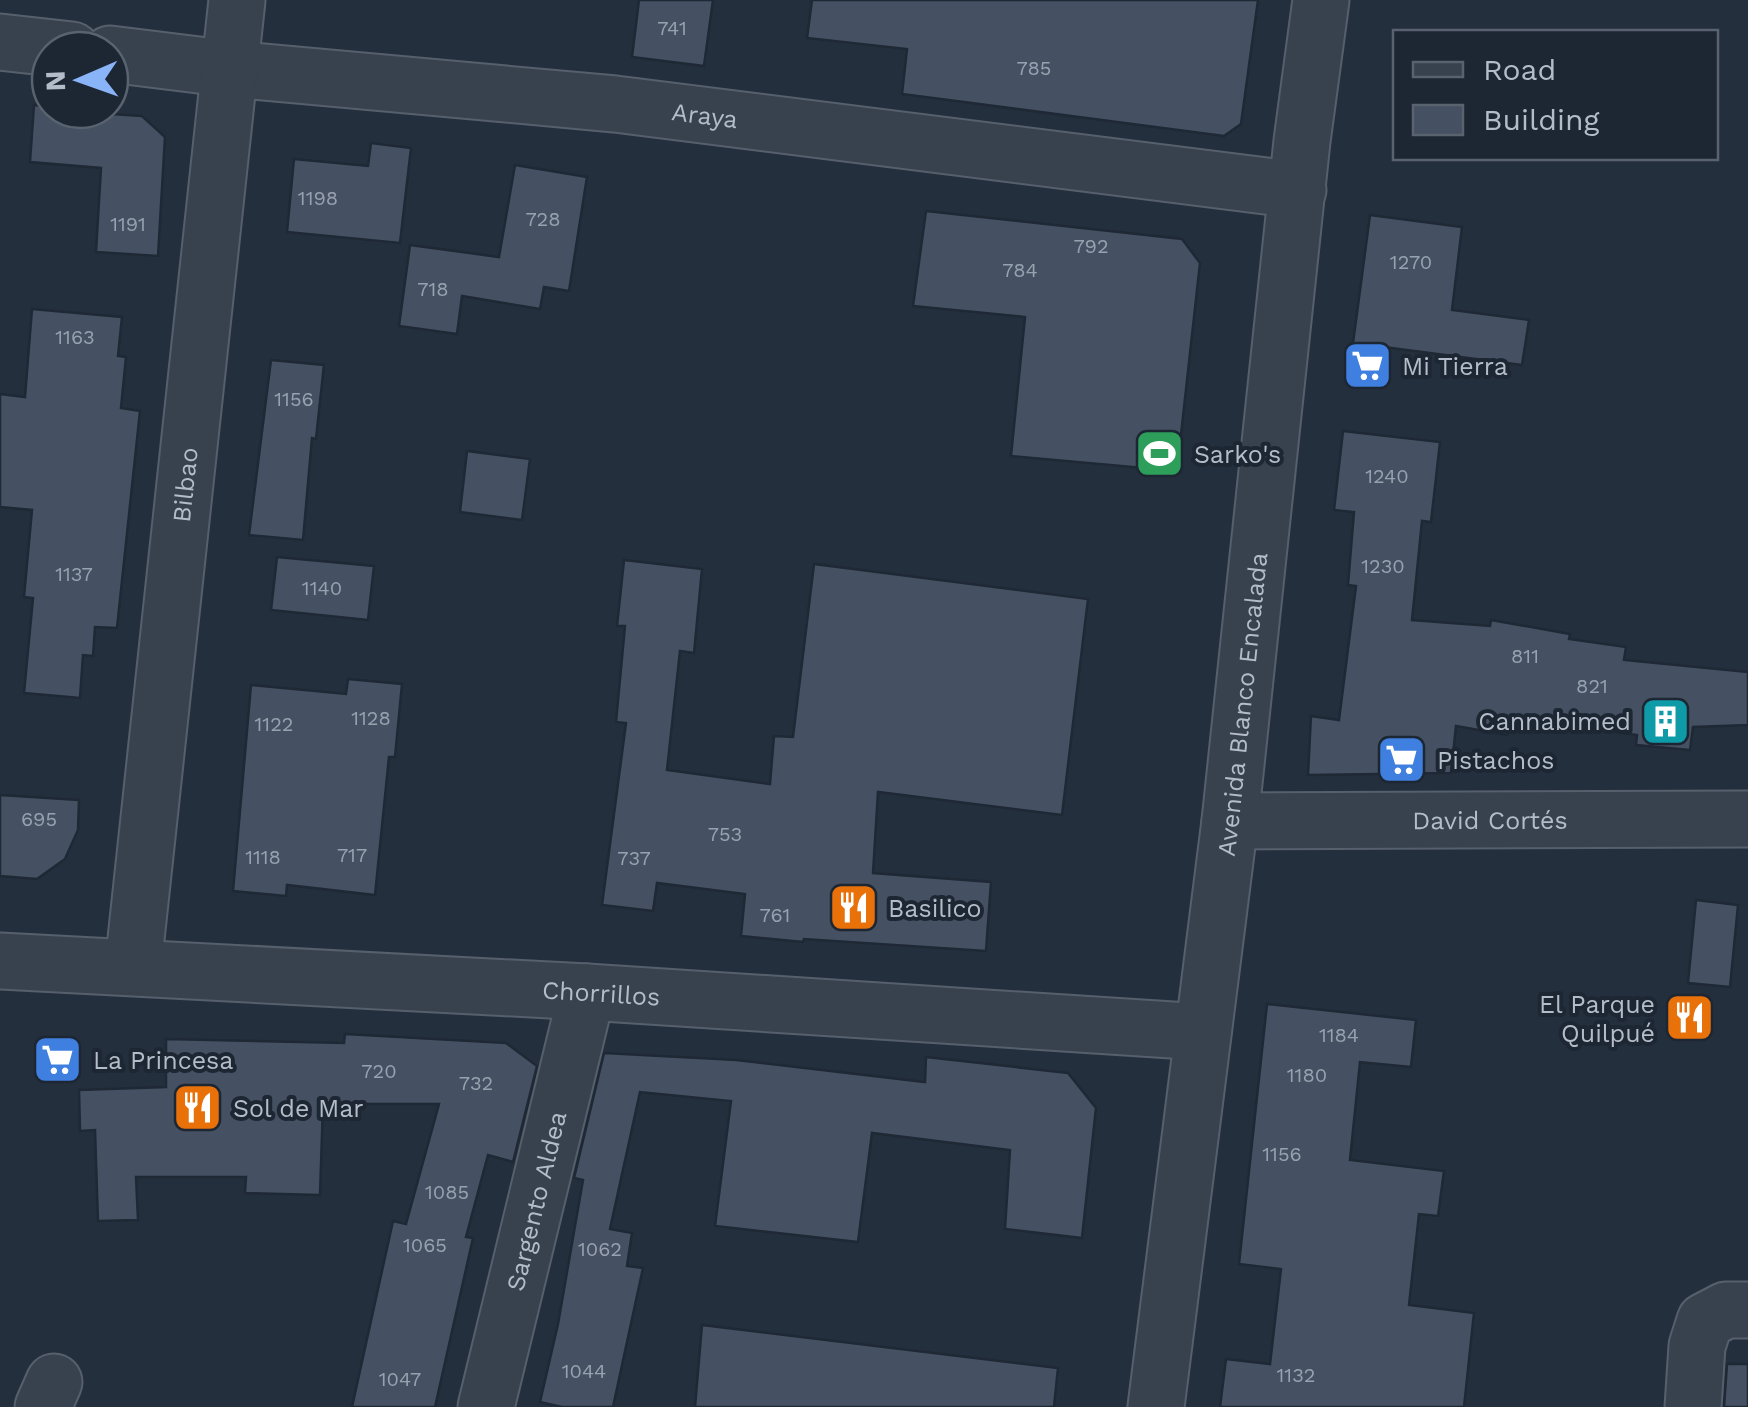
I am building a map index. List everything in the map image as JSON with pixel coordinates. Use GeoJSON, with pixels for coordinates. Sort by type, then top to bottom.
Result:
{"type":"FeatureCollection","features":[{"type":"Feature","properties":{"kind":"street","name":"Bilbao"},"geometry":{"type":"LineString","coordinates":[[133,967],[236,0]]}},
{"type":"Feature","properties":{"kind":"street","name":"Avenida Blanco Encalada"},"geometry":{"type":"LineString","coordinates":[[1156,1407],[1230,821],[1321,0]]}},
{"type":"Feature","properties":{"kind":"street"},"geometry":{"type":"LineString","coordinates":[[0,42],[30,45]]}},
{"type":"Feature","properties":{"kind":"street","name":"Araya"},"geometry":{"type":"LineString","coordinates":[[130,56],[615,104],[1298,190]]}},
{"type":"Feature","properties":{"kind":"street","name":"David Cortés"},"geometry":{"type":"LineString","coordinates":[[1230,821],[1748,819]]}},
{"type":"Feature","properties":{"kind":"street","name":"Chorrillos"},"geometry":{"type":"LineString","coordinates":[[0,961],[587,992],[1203,1032]]}},
{"type":"Feature","properties":{"kind":"street","name":"Sargento Aldea"},"geometry":{"type":"LineString","coordinates":[[486,1407],[587,992]]}},
{"type":"Feature","properties":{"kind":"street"},"geometry":{"type":"LineString","coordinates":[[1693,1407],[1697,1346],[1705,1321],[1726,1310],[1748,1310]]}},
{"type":"Feature","properties":{"kind":"building"},"geometry":{"type":"Polygon","coordinates":[[[639,0],[713,0],[704,66],[632,57],[639,0]]]}},
{"type":"Feature","properties":{"kind":"building"},"geometry":{"type":"Polygon","coordinates":[[[812,0],[1258,0],[1241,124],[1224,136],[902,94],[907,49],[807,38],[812,0]]]}},
{"type":"Feature","properties":{"kind":"building"},"geometry":{"type":"Polygon","coordinates":[[[130,115],[142,116],[165,137],[158,256],[96,252],[101,168],[30,162],[32,130],[130,130],[130,115]]]}},
{"type":"Feature","properties":{"kind":"building"},"geometry":{"type":"Polygon","coordinates":[[[371,143],[411,148],[400,243],[287,232],[294,159],[368,166],[371,143]]]}},
{"type":"Feature","properties":{"kind":"building"},"geometry":{"type":"Polygon","coordinates":[[[515,165],[587,177],[569,291],[544,287],[540,309],[462,296],[457,334],[399,326],[410,245],[499,257],[515,165]]]}},
{"type":"Feature","properties":{"kind":"building"},"geometry":{"type":"Polygon","coordinates":[[[926,211],[1182,239],[1200,263],[1177,471],[1011,456],[1025,317],[913,306],[926,211]]]}},
{"type":"Feature","properties":{"kind":"building"},"geometry":{"type":"Polygon","coordinates":[[[1370,215],[1462,227],[1452,310],[1529,320],[1522,365],[1353,343],[1370,215]]]}},
{"type":"Feature","properties":{"kind":"building"},"geometry":{"type":"Polygon","coordinates":[[[32,309],[122,317],[118,356],[126,357],[121,408],[140,411],[117,628],[95,627],[93,656],[83,655],[80,698],[24,693],[33,598],[24,597],[32,510],[0,507],[0,394],[25,397],[32,309]]]}},
{"type":"Feature","properties":{"kind":"building"},"geometry":{"type":"Polygon","coordinates":[[[271,360],[324,365],[316,439],[312,438],[303,540],[249,535],[271,360]]]}},
{"type":"Feature","properties":{"kind":"building"},"geometry":{"type":"Polygon","coordinates":[[[1343,431],[1440,442],[1431,522],[1422,521],[1412,620],[1490,626],[1491,620],[1570,634],[1569,639],[1626,647],[1624,660],[1748,672],[1748,725],[1693,727],[1690,750],[1636,745],[1637,735],[1510,717],[1507,735],[1456,726],[1451,773],[1308,775],[1311,716],[1339,720],[1356,586],[1348,585],[1354,512],[1334,510],[1343,431]]]}},
{"type":"Feature","properties":{"kind":"building"},"geometry":{"type":"Polygon","coordinates":[[[467,451],[530,459],[522,520],[460,512],[467,451]]]}},
{"type":"Feature","properties":{"kind":"building"},"geometry":{"type":"Polygon","coordinates":[[[277,557],[374,566],[368,620],[271,610],[277,557]]]}},
{"type":"Feature","properties":{"kind":"building"},"geometry":{"type":"Polygon","coordinates":[[[624,560],[702,569],[694,653],[680,651],[667,770],[770,784],[774,736],[793,737],[814,564],[1088,599],[1062,815],[878,792],[873,873],[991,882],[986,951],[741,936],[745,894],[657,883],[653,911],[602,905],[626,723],[616,722],[625,626],[617,626],[624,560]]]}},
{"type":"Feature","properties":{"kind":"building"},"geometry":{"type":"Polygon","coordinates":[[[348,679],[402,684],[395,757],[389,757],[375,895],[287,885],[286,896],[233,891],[251,685],[346,694],[348,679]]]}},
{"type":"Feature","properties":{"kind":"building"},"geometry":{"type":"Polygon","coordinates":[[[0,795],[79,800],[78,830],[65,859],[37,879],[0,876],[0,795]]]}},
{"type":"Feature","properties":{"kind":"building"},"geometry":{"type":"Polygon","coordinates":[[[1696,900],[1738,905],[1730,987],[1688,983],[1696,900]]]}},
{"type":"Feature","properties":{"kind":"building"},"geometry":{"type":"Polygon","coordinates":[[[1267,1004],[1416,1020],[1411,1067],[1360,1062],[1350,1160],[1444,1171],[1438,1216],[1419,1214],[1409,1305],[1474,1313],[1464,1407],[1220,1407],[1226,1359],[1270,1364],[1281,1269],[1239,1264],[1267,1004]]]}},
{"type":"Feature","properties":{"kind":"building"},"geometry":{"type":"Polygon","coordinates":[[[345,1034],[506,1043],[537,1066],[513,1162],[488,1155],[466,1237],[473,1238],[435,1407],[352,1407],[393,1221],[406,1224],[439,1104],[323,1104],[320,1195],[245,1193],[246,1177],[136,1177],[138,1220],[98,1221],[95,1130],[80,1131],[79,1090],[166,1087],[166,1039],[344,1043],[345,1034]]]}},
{"type":"Feature","properties":{"kind":"building"},"geometry":{"type":"Polygon","coordinates":[[[604,1053],[736,1060],[925,1082],[926,1057],[1068,1073],[1096,1108],[1082,1238],[1005,1229],[1010,1150],[872,1133],[858,1242],[715,1226],[731,1101],[640,1092],[610,1229],[632,1233],[627,1266],[643,1268],[613,1407],[562,1407],[540,1402],[583,1180],[574,1178],[604,1053]]]}},
{"type":"Feature","properties":{"kind":"building"},"geometry":{"type":"Polygon","coordinates":[[[702,1325],[1058,1368],[1054,1407],[695,1407],[702,1325]]]}},
{"type":"Feature","properties":{"kind":"building"},"geometry":{"type":"Polygon","coordinates":[[[1727,1364],[1748,1364],[1748,1407],[1724,1407],[1727,1364]]]}},
{"type":"Feature","properties":{"kind":"place","name":"Mi Tierra"},"geometry":{"type":"Point","coordinates":[1367,366]}},
{"type":"Feature","properties":{"kind":"place","name":"Sarko's"},"geometry":{"type":"Point","coordinates":[1159,454]}},
{"type":"Feature","properties":{"kind":"place","name":"Cannabimed"},"geometry":{"type":"Point","coordinates":[1666,721]}},
{"type":"Feature","properties":{"kind":"place","name":"Pistachos"},"geometry":{"type":"Point","coordinates":[1402,760]}},
{"type":"Feature","properties":{"kind":"place","name":"Basilico"},"geometry":{"type":"Point","coordinates":[853,908]}},
{"type":"Feature","properties":{"kind":"place","name":"El Parque Quilpué"},"geometry":{"type":"Point","coordinates":[1690,1018]}},
{"type":"Feature","properties":{"kind":"place","name":"La Princesa"},"geometry":{"type":"Point","coordinates":[58,1060]}},
{"type":"Feature","properties":{"kind":"place","name":"Sol de Mar"},"geometry":{"type":"Point","coordinates":[198,1108]}}]}
